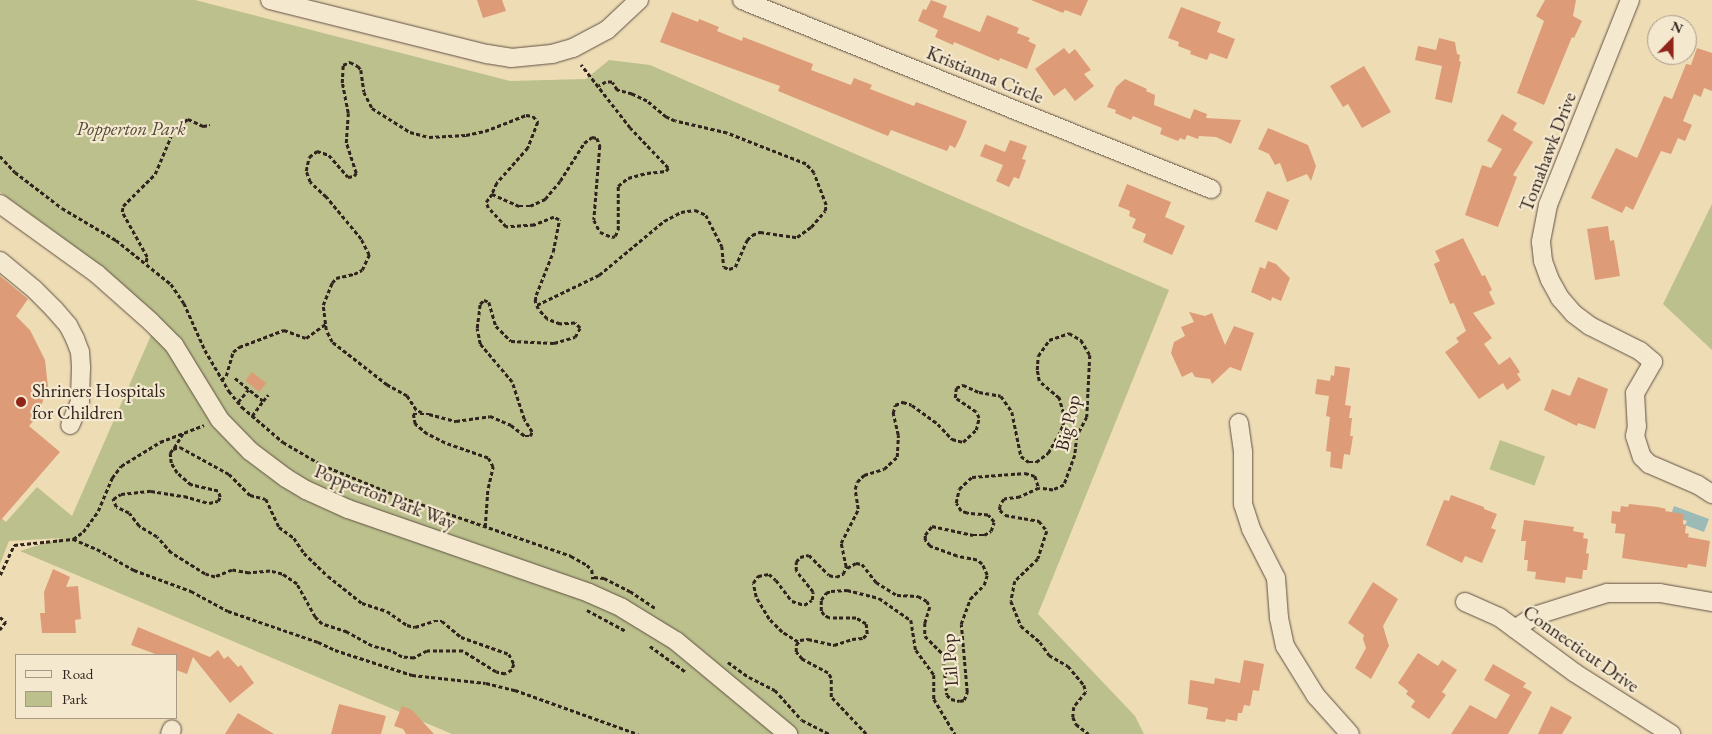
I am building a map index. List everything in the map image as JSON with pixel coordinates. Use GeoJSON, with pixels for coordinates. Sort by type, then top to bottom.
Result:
{"type":"FeatureCollection","features":[{"type":"Feature","properties":{"kind":"street"},"geometry":{"type":"LineString","coordinates":[[270,0],[487,54],[511,58],[552,54],[573,48],[607,30],[639,0]]}},
{"type":"Feature","properties":{"kind":"street","name":"Kristianna Circle"},"geometry":{"type":"LineString","coordinates":[[742,0],[1211,189]]}},
{"type":"Feature","properties":{"kind":"street","name":"Tomahawk Drive"},"geometry":{"type":"LineString","coordinates":[[1630,0],[1548,205],[1541,242],[1543,261],[1550,280],[1560,298],[1574,314],[1590,326],[1640,351],[1653,362],[1635,393],[1637,447],[1649,464],[1698,484],[1712,494]]}},
{"type":"Feature","properties":{"kind":"street","name":"Popperton Park Way"},"geometry":{"type":"LineString","coordinates":[[0,204],[98,274],[151,322],[174,345],[220,420],[250,452],[286,478],[306,490],[348,509],[588,593],[622,608],[676,641],[788,734]]}},
{"type":"Feature","properties":{"kind":"street"},"geometry":{"type":"LineString","coordinates":[[0,261],[48,303],[68,326],[75,339],[80,352],[80,402],[70,425]]}},
{"type":"Feature","properties":{"kind":"street"},"geometry":{"type":"LineString","coordinates":[[1239,423],[1243,452],[1243,504],[1251,529],[1276,578],[1279,618],[1285,646],[1316,696],[1350,734]]}},
{"type":"Feature","properties":{"kind":"street"},"geometry":{"type":"LineString","coordinates":[[1515,629],[1534,616],[1607,593],[1660,592],[1712,602]]}},
{"type":"Feature","properties":{"kind":"street","name":"Connecticut Drive"},"geometry":{"type":"LineString","coordinates":[[1465,602],[1499,617],[1575,673],[1665,733]]}},
{"type":"Feature","properties":{"kind":"path"},"geometry":{"type":"LineString","coordinates":[[414,414],[422,413],[456,421],[494,417],[511,425],[525,436],[530,436],[532,432],[524,419],[512,382],[482,348],[476,328],[480,304],[484,300],[491,305],[492,316],[496,326],[511,341],[554,343],[570,340],[579,334],[580,328],[578,324],[560,324],[550,321],[536,305],[536,295],[554,252],[560,220],[554,217],[534,225],[506,227],[488,208],[486,202],[497,183],[524,154],[538,122],[537,120],[526,115],[485,132],[466,135],[430,137],[410,132],[372,108],[364,92],[361,70],[350,62],[343,65],[342,83],[348,113],[346,144],[356,173],[352,177],[348,177],[329,155],[317,151],[309,157],[306,171],[310,182],[326,196],[361,238],[369,255],[364,268],[334,280],[323,305],[325,324],[332,342],[387,385],[407,396],[414,407],[422,413]]}},
{"type":"Feature","properties":{"kind":"path"},"geometry":{"type":"LineString","coordinates":[[492,194],[519,206],[530,206],[540,203],[560,180],[584,143],[594,137],[598,139],[600,146],[594,220],[600,232],[608,237],[615,236],[618,230],[616,191],[618,186],[628,178],[666,171],[668,168],[630,128],[581,65]]}},
{"type":"Feature","properties":{"kind":"path"},"geometry":{"type":"LineString","coordinates":[[536,305],[599,275],[656,226],[681,212],[695,210],[706,215],[722,246],[724,267],[729,269],[735,268],[747,240],[752,235],[760,232],[797,237],[811,227],[825,211],[826,205],[814,173],[806,164],[726,133],[666,117],[647,101],[617,90],[612,82],[606,82],[599,86]]}},
{"type":"Feature","properties":{"kind":"path"},"geometry":{"type":"LineString","coordinates":[[146,262],[148,257],[122,212],[123,206],[156,174],[174,129],[188,119],[203,126],[210,125]]}},
{"type":"Feature","properties":{"kind":"path"},"geometry":{"type":"LineString","coordinates":[[0,156],[15,172],[62,208],[116,240],[146,262],[171,284],[222,380],[241,408],[252,416],[262,428],[322,465],[403,498],[581,561],[592,570],[591,584]]}},
{"type":"Feature","properties":{"kind":"path"},"geometry":{"type":"LineString","coordinates":[[222,380],[226,376],[233,352],[239,347],[284,330],[306,338],[325,324]]}},
{"type":"Feature","properties":{"kind":"path","name":"Big Pop"},"geometry":{"type":"LineString","coordinates":[[846,569],[841,547],[858,510],[856,482],[864,475],[884,470],[897,457],[898,435],[893,413],[895,405],[903,402],[912,405],[938,424],[952,439],[963,442],[976,430],[979,418],[976,412],[955,398],[956,388],[963,385],[979,392],[997,395],[1006,402],[1012,412],[1021,456],[1029,462],[1036,462],[1048,453],[1063,425],[1063,413],[1059,398],[1039,381],[1037,370],[1038,356],[1050,340],[1069,333],[1081,340],[1090,355],[1087,417],[1077,436],[1075,455],[1064,485],[1053,490],[1039,488]]}},
{"type":"Feature","properties":{"kind":"path"},"geometry":{"type":"LineString","coordinates":[[235,378],[263,401]]}},
{"type":"Feature","properties":{"kind":"path"},"geometry":{"type":"LineString","coordinates":[[238,402],[248,390]]}},
{"type":"Feature","properties":{"kind":"path"},"geometry":{"type":"LineString","coordinates":[[252,416],[268,395]]}},
{"type":"Feature","properties":{"kind":"path"},"geometry":{"type":"LineString","coordinates":[[414,407],[415,424],[427,434],[445,443],[488,458],[493,467],[486,497],[485,527]]}},
{"type":"Feature","properties":{"kind":"path"},"geometry":{"type":"LineString","coordinates":[[73,539],[90,524],[112,478],[121,466],[160,442],[210,423]]}},
{"type":"Feature","properties":{"kind":"path"},"geometry":{"type":"LineString","coordinates":[[173,449],[180,447],[188,450],[230,474],[250,495],[266,500],[279,527],[294,538],[304,553],[328,576],[362,603],[387,611],[407,625],[415,627],[434,621],[442,621],[461,637],[509,654],[514,664],[512,670],[505,674],[496,672],[463,651],[427,651],[414,658],[402,657],[391,651],[372,646],[347,632],[322,624],[315,618],[297,584],[282,574],[270,571],[249,573],[232,570],[215,577],[205,574],[171,553],[157,536],[139,526],[129,513],[116,507],[113,499],[121,494],[150,491],[184,496],[209,503],[218,501],[220,497],[218,490],[192,485],[177,473],[170,457],[173,449],[184,432]]}},
{"type":"Feature","properties":{"kind":"path","name":"Lil Pop"},"geometry":{"type":"LineString","coordinates":[[846,569],[859,563],[865,566],[876,582],[896,595],[918,596],[926,601],[930,607],[925,623],[926,636],[943,654],[947,694],[951,699],[964,700],[966,692],[961,624],[970,599],[984,585],[987,574],[977,560],[957,556],[930,546],[925,540],[925,535],[932,526],[973,535],[984,535],[991,531],[994,522],[992,518],[984,513],[974,514],[961,510],[956,503],[959,489],[972,477],[1025,472],[1035,476],[1039,488]]}},
{"type":"Feature","properties":{"kind":"path"},"geometry":{"type":"LineString","coordinates":[[1039,488],[1020,497],[1004,500],[1000,506],[1000,510],[1005,515],[1039,521],[1047,531],[1038,559],[1015,581],[1011,602],[1021,626],[1040,642],[1049,655],[1068,666],[1084,685],[1086,692],[1074,707],[1073,717],[1076,724],[1089,734]]}},
{"type":"Feature","properties":{"kind":"path"},"geometry":{"type":"LineString","coordinates":[[0,575],[14,545],[73,539],[97,549],[134,570],[191,591],[231,612],[318,642],[335,650],[412,675],[486,683],[515,690],[638,734]]}},
{"type":"Feature","properties":{"kind":"path"},"geometry":{"type":"LineString","coordinates":[[798,642],[776,627],[764,611],[753,590],[755,579],[761,574],[768,574],[776,580],[792,601],[804,605],[812,600],[813,592],[796,570],[796,562],[800,557],[809,555],[833,576],[839,577],[846,569]]}},
{"type":"Feature","properties":{"kind":"path"},"geometry":{"type":"LineString","coordinates":[[798,642],[808,639],[834,645],[852,639],[863,638],[867,634],[866,624],[856,618],[829,618],[824,615],[820,605],[826,593],[847,590],[884,600],[911,620],[916,650],[934,675],[934,699],[956,734]]}},
{"type":"Feature","properties":{"kind":"path"},"geometry":{"type":"LineString","coordinates":[[585,604],[585,608],[591,614],[630,633]]}},
{"type":"Feature","properties":{"kind":"path"},"geometry":{"type":"LineString","coordinates":[[0,617],[6,622],[0,630]]}},
{"type":"Feature","properties":{"kind":"path"},"geometry":{"type":"LineString","coordinates":[[643,641],[692,677]]}},
{"type":"Feature","properties":{"kind":"path"},"geometry":{"type":"LineString","coordinates":[[798,642],[795,650],[798,656],[828,673],[831,678],[831,697],[866,734]]}},
{"type":"Feature","properties":{"kind":"green space","name":"Popperton Park"},"geometry":{"type":"Polygon","coordinates":[[[0,0],[195,0],[510,81],[586,79],[609,60],[650,65],[1169,290],[1038,614],[1135,716],[1144,734],[452,734],[20,551],[61,538],[9,541],[0,564],[0,517],[6,522],[37,487],[72,516],[159,317],[98,264],[0,192],[0,0]]]}},
{"type":"Feature","properties":{"kind":"green space"},"geometry":{"type":"Polygon","coordinates":[[[1712,204],[1712,350],[1663,304],[1712,204]]]}},
{"type":"Feature","properties":{"kind":"green space"},"geometry":{"type":"Polygon","coordinates":[[[1500,440],[1545,456],[1535,486],[1489,469],[1500,440]]]}},
{"type":"Feature","properties":{"kind":"water"},"geometry":{"type":"Polygon","coordinates":[[[1674,506],[1709,519],[1704,532],[1685,525],[1687,521],[1671,515],[1674,506]]]}},
{"type":"Feature","properties":{"kind":"building"},"geometry":{"type":"Polygon","coordinates":[[[477,0],[502,0],[506,11],[483,18],[477,0]]]}},
{"type":"Feature","properties":{"kind":"building"},"geometry":{"type":"Polygon","coordinates":[[[931,0],[947,6],[943,17],[980,32],[987,15],[1019,28],[1017,33],[1030,38],[1028,41],[1036,45],[1027,69],[1000,58],[999,61],[954,42],[953,45],[935,37],[938,30],[918,21],[923,9],[926,10],[931,0]]]}},
{"type":"Feature","properties":{"kind":"building"},"geometry":{"type":"Polygon","coordinates":[[[1031,0],[1088,0],[1081,16],[1065,10],[1063,13],[1031,0]]]}},
{"type":"Feature","properties":{"kind":"building"},"geometry":{"type":"Polygon","coordinates":[[[1545,0],[1576,0],[1573,16],[1582,21],[1574,38],[1572,37],[1544,105],[1517,93],[1544,21],[1536,16],[1545,0]]]}},
{"type":"Feature","properties":{"kind":"building"},"geometry":{"type":"Polygon","coordinates":[[[1181,7],[1221,22],[1217,32],[1235,39],[1227,59],[1210,53],[1207,60],[1190,54],[1191,51],[1178,46],[1179,42],[1168,38],[1181,7]]]}},
{"type":"Feature","properties":{"kind":"building"},"geometry":{"type":"Polygon","coordinates":[[[672,12],[698,22],[699,19],[719,27],[717,31],[742,41],[743,37],[813,64],[811,70],[851,85],[854,78],[872,85],[870,89],[914,106],[916,102],[967,121],[955,148],[950,145],[947,151],[891,130],[888,136],[778,91],[780,86],[660,42],[672,12]]]}},
{"type":"Feature","properties":{"kind":"building"},"geometry":{"type":"Polygon","coordinates":[[[1439,38],[1455,42],[1457,54],[1460,55],[1459,61],[1461,62],[1452,103],[1435,99],[1442,66],[1415,60],[1418,46],[1436,50],[1439,38]]]}},
{"type":"Feature","properties":{"kind":"building"},"geometry":{"type":"Polygon","coordinates":[[[1064,48],[1069,54],[1075,49],[1091,70],[1084,74],[1094,86],[1075,101],[1065,88],[1054,96],[1035,69],[1064,48]]]}},
{"type":"Feature","properties":{"kind":"building"},"geometry":{"type":"Polygon","coordinates":[[[1697,48],[1712,53],[1712,91],[1704,88],[1701,97],[1694,94],[1683,121],[1692,125],[1685,141],[1678,138],[1671,154],[1661,151],[1633,210],[1626,206],[1622,213],[1591,198],[1616,148],[1637,158],[1664,96],[1672,99],[1686,65],[1697,65],[1697,48]]]}},
{"type":"Feature","properties":{"kind":"building"},"geometry":{"type":"Polygon","coordinates":[[[1364,66],[1391,112],[1362,128],[1348,104],[1343,107],[1330,86],[1364,66]]]}},
{"type":"Feature","properties":{"kind":"building"},"geometry":{"type":"Polygon","coordinates":[[[1125,79],[1147,89],[1146,91],[1155,95],[1154,105],[1190,119],[1194,109],[1207,114],[1206,118],[1241,120],[1231,144],[1216,137],[1199,136],[1198,139],[1187,135],[1185,140],[1180,138],[1178,141],[1160,134],[1162,128],[1133,116],[1131,120],[1115,113],[1116,110],[1107,107],[1116,87],[1125,79]]]}},
{"type":"Feature","properties":{"kind":"building"},"geometry":{"type":"Polygon","coordinates":[[[1502,114],[1517,123],[1513,130],[1533,142],[1513,175],[1517,177],[1498,227],[1465,215],[1482,165],[1491,168],[1502,149],[1487,141],[1502,114]]]}},
{"type":"Feature","properties":{"kind":"building"},"geometry":{"type":"Polygon","coordinates":[[[1268,128],[1308,145],[1316,166],[1311,181],[1307,174],[1287,182],[1280,163],[1275,165],[1269,154],[1258,149],[1268,128]]]}},
{"type":"Feature","properties":{"kind":"building"},"geometry":{"type":"Polygon","coordinates":[[[1010,140],[1027,146],[1022,159],[1026,160],[1019,179],[1014,177],[1009,187],[996,181],[1003,165],[980,156],[985,144],[1005,152],[1010,140]]]}},
{"type":"Feature","properties":{"kind":"building"},"geometry":{"type":"Polygon","coordinates":[[[1127,184],[1171,202],[1165,217],[1185,226],[1172,255],[1143,242],[1146,234],[1132,228],[1136,219],[1129,216],[1130,211],[1118,206],[1127,184]]]}},
{"type":"Feature","properties":{"kind":"building"},"geometry":{"type":"Polygon","coordinates":[[[1267,191],[1289,200],[1277,231],[1255,222],[1267,191]]]}},
{"type":"Feature","properties":{"kind":"building"},"geometry":{"type":"Polygon","coordinates":[[[1608,226],[1610,241],[1614,240],[1620,276],[1595,280],[1587,229],[1608,226]]]}},
{"type":"Feature","properties":{"kind":"building"},"geometry":{"type":"Polygon","coordinates":[[[1463,238],[1482,276],[1485,275],[1492,290],[1489,292],[1495,304],[1473,313],[1492,338],[1484,344],[1499,365],[1510,357],[1520,372],[1517,374],[1521,380],[1507,390],[1503,383],[1479,399],[1445,352],[1459,342],[1456,338],[1466,331],[1454,303],[1450,304],[1434,264],[1440,261],[1435,251],[1463,238]]]}},
{"type":"Feature","properties":{"kind":"building"},"geometry":{"type":"Polygon","coordinates":[[[1268,261],[1276,264],[1290,278],[1281,301],[1272,297],[1271,301],[1251,292],[1260,267],[1265,269],[1268,261]]]}},
{"type":"Feature","properties":{"kind":"building","name":"Shriners Hospitals for Children"},"geometry":{"type":"Polygon","coordinates":[[[0,276],[28,299],[16,316],[30,330],[45,360],[48,387],[37,417],[29,426],[60,452],[0,521],[0,276]]]}},
{"type":"Feature","properties":{"kind":"building"},"geometry":{"type":"Polygon","coordinates":[[[1189,312],[1205,316],[1212,313],[1225,345],[1234,326],[1254,333],[1241,371],[1230,367],[1212,384],[1210,379],[1195,377],[1192,372],[1182,377],[1171,353],[1174,342],[1185,336],[1181,327],[1194,322],[1189,312]]]}},
{"type":"Feature","properties":{"kind":"building"},"geometry":{"type":"Polygon","coordinates":[[[1335,366],[1350,368],[1345,405],[1351,406],[1349,418],[1352,418],[1350,436],[1353,436],[1350,455],[1344,454],[1342,469],[1330,467],[1331,452],[1326,451],[1330,417],[1326,416],[1329,396],[1315,394],[1317,379],[1330,381],[1331,375],[1334,376],[1335,366]]]}},
{"type":"Feature","properties":{"kind":"building"},"geometry":{"type":"Polygon","coordinates":[[[252,372],[266,383],[259,392],[245,381],[252,372]]]}},
{"type":"Feature","properties":{"kind":"building"},"geometry":{"type":"Polygon","coordinates":[[[1578,377],[1608,389],[1595,429],[1578,423],[1577,426],[1544,410],[1552,389],[1570,396],[1578,377]]]}},
{"type":"Feature","properties":{"kind":"building"},"geometry":{"type":"Polygon","coordinates":[[[1451,495],[1484,507],[1484,509],[1497,514],[1491,528],[1496,530],[1482,563],[1465,556],[1462,563],[1426,545],[1444,500],[1449,501],[1451,495]]]}},
{"type":"Feature","properties":{"kind":"building"},"geometry":{"type":"Polygon","coordinates":[[[1629,504],[1658,507],[1666,509],[1665,511],[1684,514],[1683,524],[1686,525],[1685,533],[1689,534],[1688,537],[1710,541],[1706,567],[1688,564],[1687,568],[1622,558],[1625,534],[1615,533],[1616,524],[1611,523],[1612,511],[1620,512],[1621,506],[1628,507],[1629,504]]]}},
{"type":"Feature","properties":{"kind":"building"},"geometry":{"type":"Polygon","coordinates":[[[1524,520],[1574,527],[1573,531],[1584,533],[1583,538],[1588,539],[1586,553],[1589,554],[1587,570],[1583,570],[1582,579],[1566,577],[1565,583],[1535,579],[1536,572],[1527,571],[1528,560],[1524,560],[1526,541],[1521,541],[1524,520]]]}},
{"type":"Feature","properties":{"kind":"building"},"geometry":{"type":"Polygon","coordinates":[[[53,569],[70,577],[66,587],[78,586],[81,619],[75,620],[76,633],[42,633],[40,613],[45,613],[44,592],[53,569]]]}},
{"type":"Feature","properties":{"kind":"building"},"geometry":{"type":"Polygon","coordinates":[[[1373,582],[1398,599],[1383,626],[1389,646],[1371,679],[1355,668],[1366,648],[1363,639],[1364,635],[1348,623],[1373,582]]]}},
{"type":"Feature","properties":{"kind":"building"},"geometry":{"type":"Polygon","coordinates":[[[138,627],[210,657],[218,650],[224,659],[228,656],[238,667],[241,665],[254,683],[230,703],[193,657],[187,674],[178,671],[178,654],[155,654],[131,645],[138,627]]]}},
{"type":"Feature","properties":{"kind":"building"},"geometry":{"type":"Polygon","coordinates":[[[1418,653],[1438,666],[1442,660],[1457,670],[1442,692],[1446,695],[1429,719],[1411,707],[1415,701],[1406,694],[1408,691],[1398,683],[1418,653]]]}},
{"type":"Feature","properties":{"kind":"building"},"geometry":{"type":"Polygon","coordinates":[[[1244,660],[1264,664],[1259,691],[1253,690],[1250,706],[1244,705],[1242,713],[1238,713],[1237,721],[1226,719],[1225,722],[1206,719],[1208,708],[1188,704],[1190,680],[1214,684],[1215,678],[1240,683],[1244,660]]]}},
{"type":"Feature","properties":{"kind":"building"},"geometry":{"type":"Polygon","coordinates":[[[1493,664],[1526,683],[1523,687],[1532,692],[1508,734],[1451,734],[1470,705],[1496,719],[1510,695],[1484,680],[1493,664]]]}},
{"type":"Feature","properties":{"kind":"building"},"geometry":{"type":"Polygon","coordinates":[[[339,704],[386,716],[381,734],[331,734],[339,704]]]}},
{"type":"Feature","properties":{"kind":"building"},"geometry":{"type":"Polygon","coordinates":[[[402,706],[412,710],[434,734],[406,734],[403,729],[394,726],[402,706]]]}},
{"type":"Feature","properties":{"kind":"building"},"geometry":{"type":"Polygon","coordinates":[[[1551,706],[1572,717],[1562,734],[1538,734],[1551,706]]]}},
{"type":"Feature","properties":{"kind":"building"},"geometry":{"type":"Polygon","coordinates":[[[238,713],[274,734],[225,734],[238,713]]]}},
{"type":"Feature","properties":{"kind":"place","name":"Shriners Hospitals for Children"},"geometry":{"type":"Point","coordinates":[21,402]}}]}
